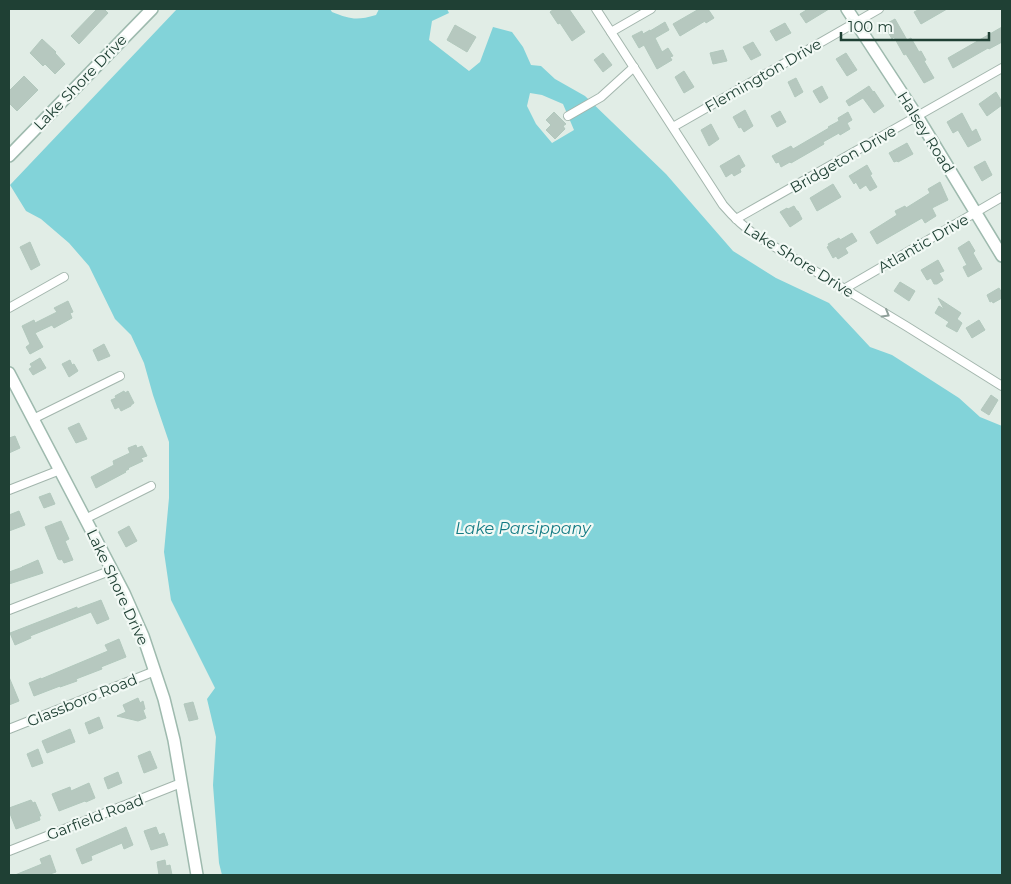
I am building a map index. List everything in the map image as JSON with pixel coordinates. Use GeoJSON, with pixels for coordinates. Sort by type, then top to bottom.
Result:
{"type":"FeatureCollection","features":[{"type":"Feature","properties":{"kind":"street","name":"Lake Shore Drive"},"geometry":{"type":"LineString","coordinates":[[9,156],[152,9]]}},
{"type":"Feature","properties":{"kind":"street","name":"Lake Shore Drive"},"geometry":{"type":"LineString","coordinates":[[596,9],[723,205],[747,230],[1002,386]]}},
{"type":"Feature","properties":{"kind":"street"},"geometry":{"type":"LineString","coordinates":[[611,32],[652,9]]}},
{"type":"Feature","properties":{"kind":"street","name":"Halsey Road"},"geometry":{"type":"LineString","coordinates":[[847,9],[917,116],[1002,256]]}},
{"type":"Feature","properties":{"kind":"street","name":"Flemington Drive"},"geometry":{"type":"LineString","coordinates":[[673,127],[879,9]]}},
{"type":"Feature","properties":{"kind":"street"},"geometry":{"type":"LineString","coordinates":[[568,116],[600,96],[634,67]]}},
{"type":"Feature","properties":{"kind":"street","name":"Bridgeton Drive"},"geometry":{"type":"LineString","coordinates":[[736,219],[1002,68]]}},
{"type":"Feature","properties":{"kind":"street","name":"Atlantic Drive"},"geometry":{"type":"LineString","coordinates":[[844,289],[1002,197]]}},
{"type":"Feature","properties":{"kind":"street"},"geometry":{"type":"LineString","coordinates":[[9,308],[64,277]]}},
{"type":"Feature","properties":{"kind":"street","name":"Lake Shore Drive"},"geometry":{"type":"LineString","coordinates":[[9,373],[124,592],[143,636],[164,699],[174,740],[197,875]]}},
{"type":"Feature","properties":{"kind":"street"},"geometry":{"type":"LineString","coordinates":[[33,419],[120,376]]}},
{"type":"Feature","properties":{"kind":"street"},"geometry":{"type":"LineString","coordinates":[[9,490],[60,470]]}},
{"type":"Feature","properties":{"kind":"street"},"geometry":{"type":"LineString","coordinates":[[86,519],[151,486]]}},
{"type":"Feature","properties":{"kind":"street"},"geometry":{"type":"LineString","coordinates":[[9,610],[112,570]]}},
{"type":"Feature","properties":{"kind":"street","name":"Glassboro Road"},"geometry":{"type":"LineString","coordinates":[[9,729],[155,671]]}},
{"type":"Feature","properties":{"kind":"street","name":"Garfield Road"},"geometry":{"type":"LineString","coordinates":[[9,851],[182,783]]}},
{"type":"Feature","properties":{"kind":"water","name":"Lake Parsippany"},"geometry":{"type":"Polygon","coordinates":[[[177,9],[330,9],[332,12],[358,19],[376,15],[379,9],[447,9],[449,13],[432,21],[429,40],[469,71],[480,62],[493,27],[512,32],[523,47],[531,65],[541,66],[555,79],[585,96],[666,174],[733,251],[776,278],[829,303],[870,347],[892,355],[959,398],[980,417],[1002,426],[1002,875],[222,875],[219,863],[213,785],[216,737],[207,699],[215,688],[171,600],[164,552],[169,498],[169,442],[144,363],[131,335],[115,319],[89,266],[69,243],[41,219],[26,211],[10,185],[177,9]],[[530,93],[527,106],[536,124],[552,143],[574,130],[563,104],[542,95],[530,93]]]}},
{"type":"Feature","properties":{"kind":"building"},"geometry":{"type":"Polygon","coordinates":[[[97,9],[104,9],[108,13],[79,44],[71,36],[97,9]]]}},
{"type":"Feature","properties":{"kind":"building"},"geometry":{"type":"Polygon","coordinates":[[[554,9],[569,9],[585,32],[572,41],[550,12],[554,9]]]}},
{"type":"Feature","properties":{"kind":"building"},"geometry":{"type":"Polygon","coordinates":[[[699,9],[708,9],[714,18],[706,23],[705,21],[680,36],[673,24],[699,9]]]}},
{"type":"Feature","properties":{"kind":"building"},"geometry":{"type":"Polygon","coordinates":[[[808,9],[829,9],[806,23],[800,14],[808,9]]]}},
{"type":"Feature","properties":{"kind":"building"},"geometry":{"type":"Polygon","coordinates":[[[920,9],[947,9],[921,24],[914,12],[920,9]]]}},
{"type":"Feature","properties":{"kind":"building"},"geometry":{"type":"Polygon","coordinates":[[[895,19],[907,40],[911,38],[919,52],[921,51],[926,60],[924,61],[934,78],[924,83],[894,37],[892,39],[884,25],[895,19]]]}},
{"type":"Feature","properties":{"kind":"building"},"geometry":{"type":"Polygon","coordinates":[[[665,22],[669,30],[655,38],[662,52],[668,48],[673,56],[670,57],[672,60],[657,69],[644,45],[639,48],[632,36],[642,31],[643,34],[665,22]]]}},
{"type":"Feature","properties":{"kind":"building"},"geometry":{"type":"Polygon","coordinates":[[[785,23],[791,33],[776,41],[770,31],[785,23]]]}},
{"type":"Feature","properties":{"kind":"building"},"geometry":{"type":"Polygon","coordinates":[[[455,25],[476,37],[467,52],[447,40],[455,25]]]}},
{"type":"Feature","properties":{"kind":"building"},"geometry":{"type":"Polygon","coordinates":[[[1002,27],[1002,42],[953,68],[948,58],[1002,27]]]}},
{"type":"Feature","properties":{"kind":"building"},"geometry":{"type":"Polygon","coordinates":[[[42,39],[56,52],[65,64],[55,74],[45,64],[43,66],[30,53],[42,39]]]}},
{"type":"Feature","properties":{"kind":"building"},"geometry":{"type":"Polygon","coordinates":[[[753,42],[761,55],[751,60],[743,47],[753,42]]]}},
{"type":"Feature","properties":{"kind":"building"},"geometry":{"type":"Polygon","coordinates":[[[723,50],[727,61],[713,64],[710,53],[723,50]]]}},
{"type":"Feature","properties":{"kind":"building"},"geometry":{"type":"Polygon","coordinates":[[[603,53],[612,65],[603,72],[594,60],[603,53]]]}},
{"type":"Feature","properties":{"kind":"building"},"geometry":{"type":"Polygon","coordinates":[[[846,53],[857,70],[847,76],[836,59],[846,53]]]}},
{"type":"Feature","properties":{"kind":"building"},"geometry":{"type":"Polygon","coordinates":[[[684,71],[694,87],[684,93],[675,77],[684,71]]]}},
{"type":"Feature","properties":{"kind":"building"},"geometry":{"type":"Polygon","coordinates":[[[24,76],[38,90],[17,111],[9,103],[9,91],[24,76]]]}},
{"type":"Feature","properties":{"kind":"building"},"geometry":{"type":"Polygon","coordinates":[[[796,78],[803,92],[795,97],[788,82],[796,78]]]}},
{"type":"Feature","properties":{"kind":"building"},"geometry":{"type":"Polygon","coordinates":[[[822,86],[828,98],[820,103],[813,91],[822,86]]]}},
{"type":"Feature","properties":{"kind":"building"},"geometry":{"type":"Polygon","coordinates":[[[869,86],[884,106],[874,113],[863,98],[849,106],[846,101],[869,86]]]}},
{"type":"Feature","properties":{"kind":"building"},"geometry":{"type":"Polygon","coordinates":[[[996,92],[1002,105],[987,116],[979,104],[996,92]]]}},
{"type":"Feature","properties":{"kind":"building"},"geometry":{"type":"Polygon","coordinates":[[[745,110],[753,126],[744,132],[741,127],[739,128],[733,117],[745,110]]]}},
{"type":"Feature","properties":{"kind":"building"},"geometry":{"type":"Polygon","coordinates":[[[780,111],[786,122],[777,127],[771,116],[780,111]]]}},
{"type":"Feature","properties":{"kind":"building"},"geometry":{"type":"Polygon","coordinates":[[[554,112],[566,124],[563,126],[565,129],[555,139],[546,130],[551,125],[546,120],[554,112]]]}},
{"type":"Feature","properties":{"kind":"building"},"geometry":{"type":"Polygon","coordinates":[[[848,112],[852,120],[847,123],[850,129],[823,142],[824,144],[791,163],[781,167],[779,162],[776,163],[772,156],[791,146],[793,149],[829,128],[839,121],[838,118],[848,112]]]}},
{"type":"Feature","properties":{"kind":"building"},"geometry":{"type":"Polygon","coordinates":[[[962,113],[972,132],[976,129],[981,140],[968,147],[958,130],[953,133],[947,122],[962,113]]]}},
{"type":"Feature","properties":{"kind":"building"},"geometry":{"type":"Polygon","coordinates":[[[711,124],[719,139],[709,146],[701,130],[711,124]]]}},
{"type":"Feature","properties":{"kind":"building"},"geometry":{"type":"Polygon","coordinates":[[[907,143],[913,154],[898,162],[894,162],[889,153],[907,143]]]}},
{"type":"Feature","properties":{"kind":"building"},"geometry":{"type":"Polygon","coordinates":[[[739,155],[745,166],[740,169],[741,172],[734,176],[732,173],[726,177],[720,166],[739,155]]]}},
{"type":"Feature","properties":{"kind":"building"},"geometry":{"type":"Polygon","coordinates":[[[985,161],[992,175],[982,181],[974,167],[985,161]]]}},
{"type":"Feature","properties":{"kind":"building"},"geometry":{"type":"Polygon","coordinates":[[[867,165],[877,187],[870,191],[866,185],[860,189],[849,176],[867,165]]]}},
{"type":"Feature","properties":{"kind":"building"},"geometry":{"type":"Polygon","coordinates":[[[940,182],[948,200],[932,208],[936,216],[925,223],[922,218],[877,244],[870,232],[897,215],[895,211],[905,206],[906,208],[930,193],[928,189],[940,182]]]}},
{"type":"Feature","properties":{"kind":"building"},"geometry":{"type":"Polygon","coordinates":[[[833,184],[841,197],[817,211],[810,198],[833,184]]]}},
{"type":"Feature","properties":{"kind":"building"},"geometry":{"type":"Polygon","coordinates":[[[794,206],[802,219],[790,227],[780,212],[794,206]]]}},
{"type":"Feature","properties":{"kind":"building"},"geometry":{"type":"Polygon","coordinates":[[[852,233],[857,241],[845,248],[848,253],[838,259],[836,256],[833,258],[827,247],[829,246],[828,244],[852,233]]]}},
{"type":"Feature","properties":{"kind":"building"},"geometry":{"type":"Polygon","coordinates":[[[969,241],[982,269],[968,277],[963,267],[967,265],[958,248],[969,241]]]}},
{"type":"Feature","properties":{"kind":"building"},"geometry":{"type":"Polygon","coordinates":[[[30,242],[40,265],[31,270],[20,247],[30,242]]]}},
{"type":"Feature","properties":{"kind":"building"},"geometry":{"type":"Polygon","coordinates":[[[938,260],[944,271],[939,273],[943,280],[934,284],[931,278],[927,280],[921,270],[938,260]]]}},
{"type":"Feature","properties":{"kind":"building"},"geometry":{"type":"Polygon","coordinates":[[[900,282],[915,291],[909,301],[894,291],[900,282]]]}},
{"type":"Feature","properties":{"kind":"building"},"geometry":{"type":"Polygon","coordinates":[[[999,288],[1002,298],[993,303],[992,301],[990,302],[987,295],[999,288]]]}},
{"type":"Feature","properties":{"kind":"building"},"geometry":{"type":"Polygon","coordinates":[[[938,298],[961,313],[957,319],[962,323],[957,332],[946,326],[949,322],[935,313],[939,306],[944,309],[938,298]]]}},
{"type":"Feature","properties":{"kind":"building"},"geometry":{"type":"Polygon","coordinates":[[[68,301],[73,312],[70,313],[72,318],[54,328],[52,325],[35,333],[43,347],[30,354],[26,347],[30,344],[22,326],[34,320],[35,323],[57,312],[54,308],[68,301]]]}},
{"type":"Feature","properties":{"kind":"building"},"geometry":{"type":"Polygon","coordinates":[[[979,320],[985,330],[972,338],[966,328],[979,320]]]}},
{"type":"Feature","properties":{"kind":"building"},"geometry":{"type":"Polygon","coordinates":[[[104,344],[110,356],[98,361],[93,350],[104,344]]]}},
{"type":"Feature","properties":{"kind":"building"},"geometry":{"type":"Polygon","coordinates":[[[40,358],[46,368],[33,375],[29,369],[32,367],[30,364],[40,358]]]}},
{"type":"Feature","properties":{"kind":"building"},"geometry":{"type":"Polygon","coordinates":[[[70,360],[78,371],[69,377],[62,364],[70,360]]]}},
{"type":"Feature","properties":{"kind":"building"},"geometry":{"type":"Polygon","coordinates":[[[124,391],[125,393],[128,391],[134,403],[121,411],[119,407],[115,409],[111,400],[124,391]]]}},
{"type":"Feature","properties":{"kind":"building"},"geometry":{"type":"Polygon","coordinates":[[[991,395],[998,400],[989,415],[981,410],[991,395]]]}},
{"type":"Feature","properties":{"kind":"building"},"geometry":{"type":"Polygon","coordinates":[[[79,423],[87,439],[76,443],[68,428],[79,423]]]}},
{"type":"Feature","properties":{"kind":"building"},"geometry":{"type":"Polygon","coordinates":[[[15,436],[20,448],[9,453],[9,438],[15,436]]]}},
{"type":"Feature","properties":{"kind":"building"},"geometry":{"type":"Polygon","coordinates":[[[136,445],[137,448],[142,446],[147,456],[141,458],[143,461],[96,488],[91,477],[114,465],[113,461],[130,453],[128,448],[136,445]]]}},
{"type":"Feature","properties":{"kind":"building"},"geometry":{"type":"Polygon","coordinates":[[[50,493],[55,504],[44,508],[39,497],[50,493]]]}},
{"type":"Feature","properties":{"kind":"building"},"geometry":{"type":"Polygon","coordinates":[[[19,511],[25,525],[9,531],[9,515],[19,511]]]}},
{"type":"Feature","properties":{"kind":"building"},"geometry":{"type":"Polygon","coordinates":[[[61,521],[69,539],[65,541],[73,560],[64,563],[62,559],[58,559],[45,527],[61,521]]]}},
{"type":"Feature","properties":{"kind":"building"},"geometry":{"type":"Polygon","coordinates":[[[129,526],[137,541],[126,547],[118,532],[129,526]]]}},
{"type":"Feature","properties":{"kind":"building"},"geometry":{"type":"Polygon","coordinates":[[[38,560],[43,573],[9,584],[9,572],[38,560]]]}},
{"type":"Feature","properties":{"kind":"building"},"geometry":{"type":"Polygon","coordinates":[[[101,600],[109,619],[97,624],[91,612],[30,636],[31,638],[15,645],[10,633],[77,607],[77,609],[101,600]]]}},
{"type":"Feature","properties":{"kind":"building"},"geometry":{"type":"Polygon","coordinates":[[[119,639],[126,657],[76,679],[77,681],[34,696],[29,683],[108,651],[105,645],[119,639]]]}},
{"type":"Feature","properties":{"kind":"building"},"geometry":{"type":"Polygon","coordinates":[[[9,677],[19,701],[9,705],[9,677]]]}},
{"type":"Feature","properties":{"kind":"building"},"geometry":{"type":"Polygon","coordinates":[[[138,698],[140,703],[143,701],[145,709],[143,710],[146,718],[138,721],[117,716],[126,712],[123,705],[138,698]]]}},
{"type":"Feature","properties":{"kind":"building"},"geometry":{"type":"Polygon","coordinates":[[[193,702],[198,719],[189,721],[184,704],[193,702]]]}},
{"type":"Feature","properties":{"kind":"building"},"geometry":{"type":"Polygon","coordinates":[[[99,717],[103,728],[89,734],[85,723],[99,717]]]}},
{"type":"Feature","properties":{"kind":"building"},"geometry":{"type":"Polygon","coordinates":[[[70,729],[75,742],[47,753],[42,741],[70,729]]]}},
{"type":"Feature","properties":{"kind":"building"},"geometry":{"type":"Polygon","coordinates":[[[38,749],[43,763],[32,767],[27,754],[38,749]]]}},
{"type":"Feature","properties":{"kind":"building"},"geometry":{"type":"Polygon","coordinates":[[[150,751],[157,768],[144,773],[138,756],[150,751]]]}},
{"type":"Feature","properties":{"kind":"building"},"geometry":{"type":"Polygon","coordinates":[[[118,772],[122,783],[108,789],[104,778],[118,772]]]}},
{"type":"Feature","properties":{"kind":"building"},"geometry":{"type":"Polygon","coordinates":[[[89,783],[95,798],[59,811],[52,794],[70,787],[71,791],[89,783]]]}},
{"type":"Feature","properties":{"kind":"building"},"geometry":{"type":"Polygon","coordinates":[[[31,800],[33,803],[35,802],[41,816],[39,816],[40,820],[16,829],[9,808],[31,800]]]}},
{"type":"Feature","properties":{"kind":"building"},"geometry":{"type":"Polygon","coordinates":[[[126,827],[133,845],[124,849],[122,843],[91,856],[92,860],[82,864],[76,849],[126,827]]]}},
{"type":"Feature","properties":{"kind":"building"},"geometry":{"type":"Polygon","coordinates":[[[156,827],[159,835],[164,833],[168,845],[151,850],[144,831],[156,827]]]}},
{"type":"Feature","properties":{"kind":"building"},"geometry":{"type":"Polygon","coordinates":[[[50,855],[56,872],[47,875],[15,875],[42,864],[40,859],[50,855]]]}},
{"type":"Feature","properties":{"kind":"building"},"geometry":{"type":"Polygon","coordinates":[[[165,860],[166,866],[170,865],[172,875],[159,875],[157,862],[165,860]]]}}]}
